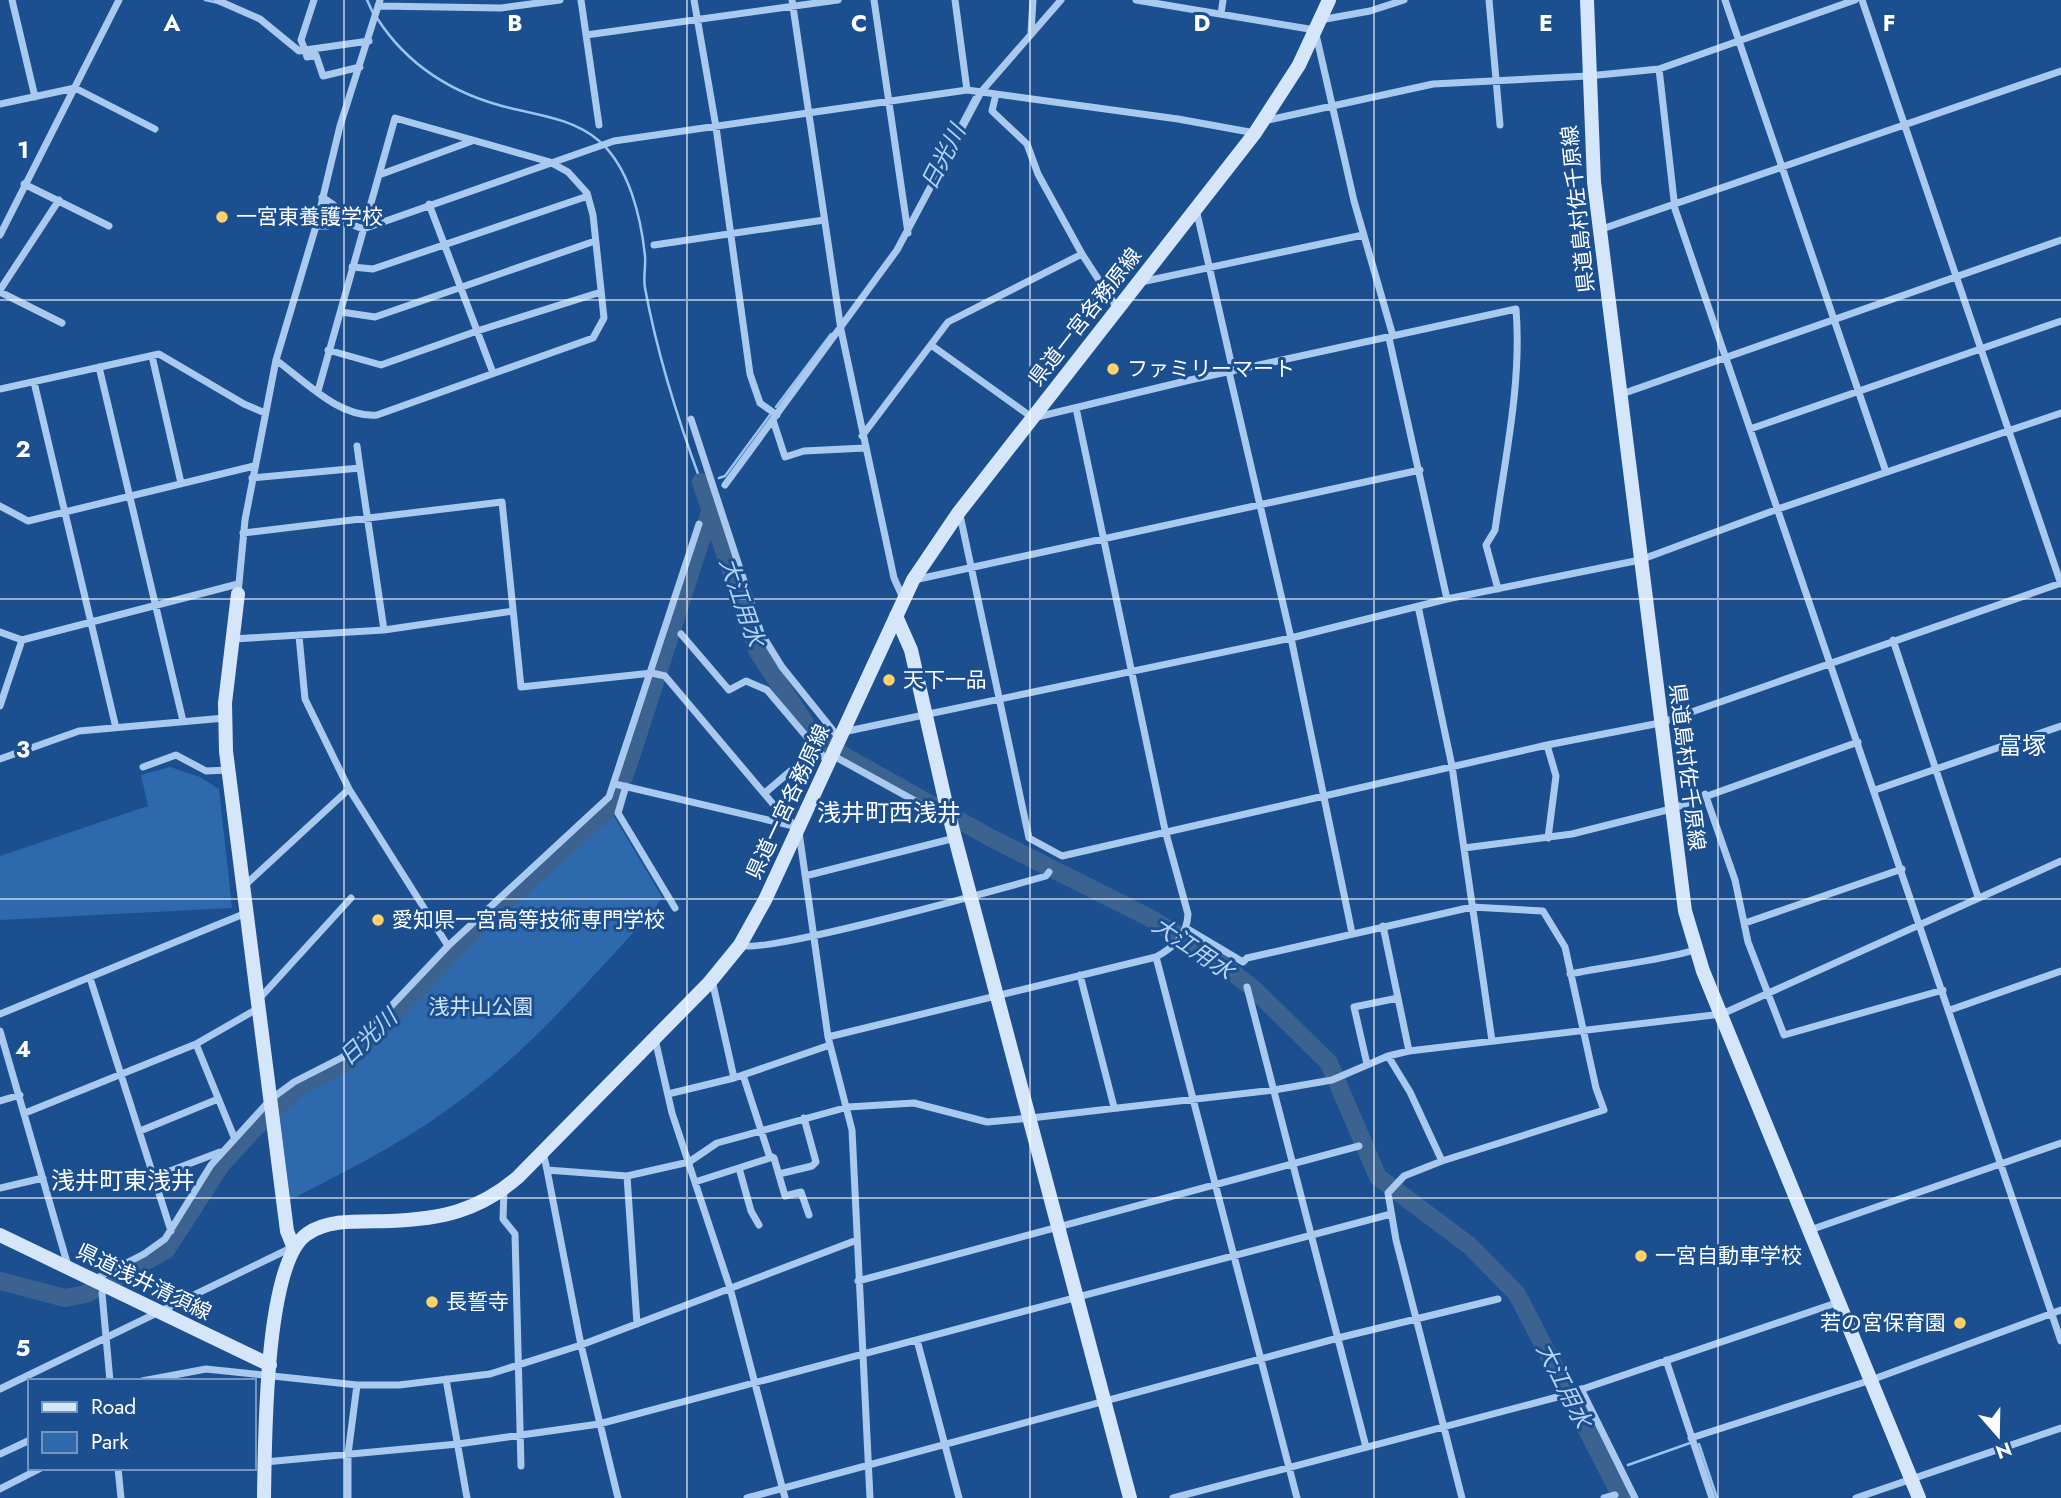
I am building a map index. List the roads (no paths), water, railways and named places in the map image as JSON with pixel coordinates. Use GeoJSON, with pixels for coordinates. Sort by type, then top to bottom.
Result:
{"type":"FeatureCollection","features":[{"type":"Feature","properties":{"kind":"main road","name":"県道一宮各務原線"},"geometry":{"type":"LineString","coordinates":[[293,1246],[306,1234],[326,1225],[439,1218],[473,1208],[504,1189],[655,1040],[712,979],[740,945],[765,900],[913,580],[959,512],[1259,127],[1299,65],[1329,0]]}},
{"type":"Feature","properties":{"kind":"main road","name":"県道島村佐千原線"},"geometry":{"type":"LineString","coordinates":[[1587,0],[1588,76],[1599,230],[1685,911],[1695,950],[1919,1498]]}},
{"type":"Feature","properties":{"kind":"main road"},"geometry":{"type":"LineString","coordinates":[[238,589],[225,718],[228,770],[287,1231],[293,1246],[277,1303],[270,1370],[264,1498]]}},
{"type":"Feature","properties":{"kind":"main road"},"geometry":{"type":"LineString","coordinates":[[896,616],[911,650],[946,804],[1031,1118],[1102,1401],[1130,1498]]}},
{"type":"Feature","properties":{"kind":"main road","name":"県道浅井清須線"},"geometry":{"type":"LineString","coordinates":[[0,1234],[270,1370]]}},
{"type":"Feature","properties":{"kind":"street"},"geometry":{"type":"LineString","coordinates":[[12,0],[35,97]]}},
{"type":"Feature","properties":{"kind":"street"},"geometry":{"type":"LineString","coordinates":[[217,0],[260,19],[299,51],[369,41]]}},
{"type":"Feature","properties":{"kind":"street"},"geometry":{"type":"LineString","coordinates":[[314,0],[301,40],[307,57],[316,55],[323,75],[360,67]]}},
{"type":"Feature","properties":{"kind":"street"},"geometry":{"type":"LineString","coordinates":[[0,632],[22,640],[238,589],[252,478],[276,360],[316,226],[340,127],[379,5],[501,8],[560,0]]}},
{"type":"Feature","properties":{"kind":"street"},"geometry":{"type":"LineString","coordinates":[[581,0],[599,125]]}},
{"type":"Feature","properties":{"kind":"street"},"geometry":{"type":"LineString","coordinates":[[694,0],[716,127],[750,374],[760,403],[775,418],[785,457],[804,451],[865,448]]}},
{"type":"Feature","properties":{"kind":"street"},"geometry":{"type":"LineString","coordinates":[[586,35],[793,3],[838,0]]}},
{"type":"Feature","properties":{"kind":"street"},"geometry":{"type":"LineString","coordinates":[[874,0],[908,234]]}},
{"type":"Feature","properties":{"kind":"street"},"geometry":{"type":"LineString","coordinates":[[955,0],[967,90]]}},
{"type":"Feature","properties":{"kind":"street"},"geometry":{"type":"LineString","coordinates":[[1031,34],[1033,0]]}},
{"type":"Feature","properties":{"kind":"street"},"geometry":{"type":"LineString","coordinates":[[725,485],[841,330],[908,234],[981,92],[1062,0]]}},
{"type":"Feature","properties":{"kind":"street"},"geometry":{"type":"LineString","coordinates":[[1136,0],[1221,14],[1318,25],[1404,0]]}},
{"type":"Feature","properties":{"kind":"street"},"geometry":{"type":"LineString","coordinates":[[1221,14],[1223,0]]}},
{"type":"Feature","properties":{"kind":"street"},"geometry":{"type":"LineString","coordinates":[[1489,0],[1500,125]]}},
{"type":"Feature","properties":{"kind":"street"},"geometry":{"type":"LineString","coordinates":[[1725,0],[1886,472]]}},
{"type":"Feature","properties":{"kind":"street"},"geometry":{"type":"LineString","coordinates":[[338,219],[363,229],[610,143],[967,90],[1259,127],[1433,84],[1588,76],[1659,69],[1855,0]]}},
{"type":"Feature","properties":{"kind":"street"},"geometry":{"type":"LineString","coordinates":[[959,512],[1029,838],[1062,856],[1165,830],[1452,766],[1660,723],[1893,640],[2061,584],[1954,277],[1862,0]]}},
{"type":"Feature","properties":{"kind":"street"},"geometry":{"type":"LineString","coordinates":[[0,235],[116,1]]}},
{"type":"Feature","properties":{"kind":"street"},"geometry":{"type":"LineString","coordinates":[[793,3],[841,330],[894,578],[903,599]]}},
{"type":"Feature","properties":{"kind":"street"},"geometry":{"type":"LineString","coordinates":[[1318,25],[1332,108],[1391,337],[1447,599]]}},
{"type":"Feature","properties":{"kind":"street"},"geometry":{"type":"LineString","coordinates":[[1659,69],[1675,205],[2061,1341]]}},
{"type":"Feature","properties":{"kind":"street"},"geometry":{"type":"LineString","coordinates":[[1599,230],[1782,166],[1905,127],[2061,71]]}},
{"type":"Feature","properties":{"kind":"street"},"geometry":{"type":"LineString","coordinates":[[0,104],[75,88],[155,129]]}},
{"type":"Feature","properties":{"kind":"street"},"geometry":{"type":"LineString","coordinates":[[996,94],[992,111],[1027,144],[1038,174],[1082,254],[1117,308]]}},
{"type":"Feature","properties":{"kind":"street"},"geometry":{"type":"LineString","coordinates":[[276,360],[318,391],[348,412],[362,416],[377,415],[593,338],[604,318],[588,196],[568,172],[550,162],[395,118],[318,391]]}},
{"type":"Feature","properties":{"kind":"street"},"geometry":{"type":"LineString","coordinates":[[379,175],[473,141]]}},
{"type":"Feature","properties":{"kind":"street"},"geometry":{"type":"LineString","coordinates":[[24,184],[109,226]]}},
{"type":"Feature","properties":{"kind":"street"},"geometry":{"type":"LineString","coordinates":[[352,267],[373,269],[588,196]]}},
{"type":"Feature","properties":{"kind":"street"},"geometry":{"type":"LineString","coordinates":[[322,197],[335,206],[338,219]]}},
{"type":"Feature","properties":{"kind":"street"},"geometry":{"type":"LineString","coordinates":[[59,200],[0,291],[62,323]]}},
{"type":"Feature","properties":{"kind":"street"},"geometry":{"type":"LineString","coordinates":[[429,204],[493,373]]}},
{"type":"Feature","properties":{"kind":"street"},"geometry":{"type":"LineString","coordinates":[[1195,209],[1291,638],[1352,933]]}},
{"type":"Feature","properties":{"kind":"street"},"geometry":{"type":"LineString","coordinates":[[316,226],[328,226],[338,219]]}},
{"type":"Feature","properties":{"kind":"street"},"geometry":{"type":"LineString","coordinates":[[654,245],[824,219]]}},
{"type":"Feature","properties":{"kind":"street"},"geometry":{"type":"LineString","coordinates":[[1138,283],[1363,236]]}},
{"type":"Feature","properties":{"kind":"street"},"geometry":{"type":"LineString","coordinates":[[1619,396],[1832,318],[2061,240]]}},
{"type":"Feature","properties":{"kind":"street"},"geometry":{"type":"LineString","coordinates":[[341,312],[375,317],[595,241]]}},
{"type":"Feature","properties":{"kind":"street"},"geometry":{"type":"LineString","coordinates":[[862,436],[948,322],[1082,254]]}},
{"type":"Feature","properties":{"kind":"street"},"geometry":{"type":"LineString","coordinates":[[328,350],[381,365],[601,292]]}},
{"type":"Feature","properties":{"kind":"street"},"geometry":{"type":"LineString","coordinates":[[931,345],[1033,418],[1231,371],[1516,309],[1518,336],[1515,388],[1495,530],[1486,545],[1498,589]]}},
{"type":"Feature","properties":{"kind":"street"},"geometry":{"type":"LineString","coordinates":[[1750,429],[2061,321]]}},
{"type":"Feature","properties":{"kind":"street"},"geometry":{"type":"LineString","coordinates":[[0,389],[159,354],[244,404],[265,413]]}},
{"type":"Feature","properties":{"kind":"street"},"geometry":{"type":"LineString","coordinates":[[152,356],[181,483]]}},
{"type":"Feature","properties":{"kind":"street"},"geometry":{"type":"LineString","coordinates":[[99,367],[183,722]]}},
{"type":"Feature","properties":{"kind":"street"},"geometry":{"type":"LineString","coordinates":[[34,382],[116,728]]}},
{"type":"Feature","properties":{"kind":"street"},"geometry":{"type":"LineString","coordinates":[[668,1094],[743,1075],[878,1023],[999,997],[1156,957],[1179,941],[1188,914],[1165,830],[1076,408]]}},
{"type":"Feature","properties":{"kind":"street"},"geometry":{"type":"LineString","coordinates":[[691,419],[761,634],[782,667],[840,737],[1291,638],[1447,599],[1640,560],[1778,509],[2061,413]]}},
{"type":"Feature","properties":{"kind":"street"},"geometry":{"type":"LineString","coordinates":[[357,446],[384,630]]}},
{"type":"Feature","properties":{"kind":"street"},"geometry":{"type":"LineString","coordinates":[[0,506],[28,521],[254,466]]}},
{"type":"Feature","properties":{"kind":"street"},"geometry":{"type":"LineString","coordinates":[[252,478],[360,468]]}},
{"type":"Feature","properties":{"kind":"street"},"geometry":{"type":"LineString","coordinates":[[913,580],[1420,470]]}},
{"type":"Feature","properties":{"kind":"street"},"geometry":{"type":"LineString","coordinates":[[243,533],[502,502],[521,687],[652,673],[670,681],[766,792],[784,817],[798,827],[829,1041],[848,1107],[854,1152],[861,1354],[870,1498]]}},
{"type":"Feature","properties":{"kind":"street"},"geometry":{"type":"LineString","coordinates":[[110,1379],[102,1293],[97,1283],[144,1254],[171,1231],[221,1152],[271,1099],[294,1082],[343,1056],[448,946],[610,797],[699,524]]}},
{"type":"Feature","properties":{"kind":"street"},"geometry":{"type":"LineString","coordinates":[[1418,606],[1452,766],[1492,1041]]}},
{"type":"Feature","properties":{"kind":"street"},"geometry":{"type":"LineString","coordinates":[[233,639],[384,630],[513,611]]}},
{"type":"Feature","properties":{"kind":"street"},"geometry":{"type":"LineString","coordinates":[[681,634],[729,690],[746,681],[767,690],[815,750],[952,821]]}},
{"type":"Feature","properties":{"kind":"street"},"geometry":{"type":"LineString","coordinates":[[299,636],[305,699],[349,789],[448,946]]}},
{"type":"Feature","properties":{"kind":"street"},"geometry":{"type":"LineString","coordinates":[[0,706],[22,640]]}},
{"type":"Feature","properties":{"kind":"street"},"geometry":{"type":"LineString","coordinates":[[1893,640],[1978,897]]}},
{"type":"Feature","properties":{"kind":"street"},"geometry":{"type":"LineString","coordinates":[[0,759],[79,731],[225,718]]}},
{"type":"Feature","properties":{"kind":"street"},"geometry":{"type":"LineString","coordinates":[[1875,790],[2061,726]]}},
{"type":"Feature","properties":{"kind":"street"},"geometry":{"type":"LineString","coordinates":[[1464,848],[1548,838],[1671,809],[1705,794],[1858,742]]}},
{"type":"Feature","properties":{"kind":"street"},"geometry":{"type":"LineString","coordinates":[[1547,745],[1556,775],[1548,838]]}},
{"type":"Feature","properties":{"kind":"street"},"geometry":{"type":"LineString","coordinates":[[766,792],[815,750]]}},
{"type":"Feature","properties":{"kind":"street"},"geometry":{"type":"LineString","coordinates":[[144,768],[176,755],[206,771],[228,770]]}},
{"type":"Feature","properties":{"kind":"street"},"geometry":{"type":"LineString","coordinates":[[615,784],[798,827]]}},
{"type":"Feature","properties":{"kind":"street"},"geometry":{"type":"LineString","coordinates":[[626,786],[618,813],[676,908]]}},
{"type":"Feature","properties":{"kind":"street"},"geometry":{"type":"LineString","coordinates":[[243,888],[349,789]]}},
{"type":"Feature","properties":{"kind":"street"},"geometry":{"type":"LineString","coordinates":[[1705,794],[1735,880],[1748,942],[1784,1034],[1943,990]]}},
{"type":"Feature","properties":{"kind":"street"},"geometry":{"type":"LineString","coordinates":[[805,876],[956,838]]}},
{"type":"Feature","properties":{"kind":"street"},"geometry":{"type":"LineString","coordinates":[[547,1170],[627,1175],[689,1163],[717,1143],[848,1107],[914,1103],[987,1122],[1031,1118],[1274,1090],[1332,1080],[1388,1056],[1409,1051],[1584,1028],[1722,1014],[2061,861]]}},
{"type":"Feature","properties":{"kind":"street"},"geometry":{"type":"LineString","coordinates":[[1745,923],[1902,869]]}},
{"type":"Feature","properties":{"kind":"street"},"geometry":{"type":"LineString","coordinates":[[740,945],[753,948],[813,934],[972,896],[1046,876],[1049,872]]}},
{"type":"Feature","properties":{"kind":"street"},"geometry":{"type":"LineString","coordinates":[[26,1112],[196,1044],[257,1005],[351,898]]}},
{"type":"Feature","properties":{"kind":"street"},"geometry":{"type":"LineString","coordinates":[[1185,928],[1243,962],[1247,958],[1472,907],[1543,911],[1565,947],[1596,1088],[1604,1110],[1442,1161],[1404,1176],[1388,1193],[1462,1498]]}},
{"type":"Feature","properties":{"kind":"street"},"geometry":{"type":"LineString","coordinates":[[0,1014],[246,913]]}},
{"type":"Feature","properties":{"kind":"street"},"geometry":{"type":"LineString","coordinates":[[1383,926],[1409,1051]]}},
{"type":"Feature","properties":{"kind":"street"},"geometry":{"type":"LineString","coordinates":[[1570,974],[1653,961],[1695,950]]}},
{"type":"Feature","properties":{"kind":"street"},"geometry":{"type":"LineString","coordinates":[[1156,957],[1297,1498]]}},
{"type":"Feature","properties":{"kind":"street"},"geometry":{"type":"LineString","coordinates":[[1950,1010],[2061,971]]}},
{"type":"Feature","properties":{"kind":"street"},"geometry":{"type":"LineString","coordinates":[[1080,975],[1114,1107]]}},
{"type":"Feature","properties":{"kind":"street"},"geometry":{"type":"LineString","coordinates":[[90,978],[171,1231]]}},
{"type":"Feature","properties":{"kind":"street"},"geometry":{"type":"LineString","coordinates":[[712,979],[734,1078]]}},
{"type":"Feature","properties":{"kind":"street"},"geometry":{"type":"LineString","coordinates":[[1247,987],[1367,1447]]}},
{"type":"Feature","properties":{"kind":"street"},"geometry":{"type":"LineString","coordinates":[[1367,1064],[1354,1007],[1398,998]]}},
{"type":"Feature","properties":{"kind":"street"},"geometry":{"type":"LineString","coordinates":[[0,1031],[26,1112],[67,1267]]}},
{"type":"Feature","properties":{"kind":"street"},"geometry":{"type":"LineString","coordinates":[[655,1040],[668,1094],[730,1288],[785,1498]]}},
{"type":"Feature","properties":{"kind":"street"},"geometry":{"type":"LineString","coordinates":[[196,1044],[234,1137]]}},
{"type":"Feature","properties":{"kind":"street"},"geometry":{"type":"LineString","coordinates":[[1388,1056],[1410,1092],[1442,1161]]}},
{"type":"Feature","properties":{"kind":"street"},"geometry":{"type":"LineString","coordinates":[[743,1075],[769,1156]]}},
{"type":"Feature","properties":{"kind":"street"},"geometry":{"type":"LineString","coordinates":[[0,1101],[20,1095]]}},
{"type":"Feature","properties":{"kind":"street"},"geometry":{"type":"LineString","coordinates":[[140,1131],[218,1099]]}},
{"type":"Feature","properties":{"kind":"street"},"geometry":{"type":"LineString","coordinates":[[779,1174],[813,1166],[816,1162],[804,1118]]}},
{"type":"Feature","properties":{"kind":"street"},"geometry":{"type":"LineString","coordinates":[[1810,1230],[2061,1143]]}},
{"type":"Feature","properties":{"kind":"street"},"geometry":{"type":"LineString","coordinates":[[858,1281],[1057,1225],[1359,1146]]}},
{"type":"Feature","properties":{"kind":"street"},"geometry":{"type":"LineString","coordinates":[[154,1177],[221,1152]]}},
{"type":"Feature","properties":{"kind":"street"},"geometry":{"type":"LineString","coordinates":[[543,1152],[581,1345],[618,1498]]}},
{"type":"Feature","properties":{"kind":"street"},"geometry":{"type":"LineString","coordinates":[[695,1182],[769,1156],[774,1158],[785,1196],[800,1192],[809,1216]]}},
{"type":"Feature","properties":{"kind":"street"},"geometry":{"type":"LineString","coordinates":[[739,1168],[751,1211],[759,1225]]}},
{"type":"Feature","properties":{"kind":"street"},"geometry":{"type":"LineString","coordinates":[[627,1175],[637,1324]]}},
{"type":"Feature","properties":{"kind":"street"},"geometry":{"type":"LineString","coordinates":[[0,1188],[43,1178]]}},
{"type":"Feature","properties":{"kind":"street"},"geometry":{"type":"LineString","coordinates":[[504,1189],[503,1219],[515,1234],[521,1466]]}},
{"type":"Feature","properties":{"kind":"street"},"geometry":{"type":"LineString","coordinates":[[265,1462],[520,1437],[599,1424],[1391,1213]]}},
{"type":"Feature","properties":{"kind":"street"},"geometry":{"type":"LineString","coordinates":[[153,1379],[206,1369],[270,1370],[357,1385],[446,1380],[490,1374],[581,1345],[857,1240]]}},
{"type":"Feature","properties":{"kind":"street"},"geometry":{"type":"LineString","coordinates":[[0,1389],[293,1246]]}},
{"type":"Feature","properties":{"kind":"street"},"geometry":{"type":"LineString","coordinates":[[747,1498],[1338,1338],[1498,1299]]}},
{"type":"Feature","properties":{"kind":"street"},"geometry":{"type":"LineString","coordinates":[[1173,1498],[1565,1395],[1839,1302]]}},
{"type":"Feature","properties":{"kind":"street"},"geometry":{"type":"LineString","coordinates":[[1691,1438],[1871,1380],[2061,1310]]}},
{"type":"Feature","properties":{"kind":"street"},"geometry":{"type":"LineString","coordinates":[[917,1340],[959,1498]]}},
{"type":"Feature","properties":{"kind":"street"},"geometry":{"type":"LineString","coordinates":[[1666,1360],[1712,1498]]}},
{"type":"Feature","properties":{"kind":"street"},"geometry":{"type":"LineString","coordinates":[[446,1380],[467,1498]]}},
{"type":"Feature","properties":{"kind":"street"},"geometry":{"type":"LineString","coordinates":[[348,1498],[348,1454],[357,1385]]}},
{"type":"Feature","properties":{"kind":"street"},"geometry":{"type":"LineString","coordinates":[[1578,1389],[1635,1498]]}},
{"type":"Feature","properties":{"kind":"street"},"geometry":{"type":"LineString","coordinates":[[1856,1498],[2061,1428]]}},
{"type":"Feature","properties":{"kind":"street"},"geometry":{"type":"LineString","coordinates":[[0,1454],[28,1441]]}},
{"type":"Feature","properties":{"kind":"street"},"geometry":{"type":"LineString","coordinates":[[0,1489],[37,1470]]}},
{"type":"Feature","properties":{"kind":"street"},"geometry":{"type":"LineString","coordinates":[[118,1470],[121,1498]]}},
{"type":"Feature","properties":{"kind":"street"},"geometry":{"type":"LineString","coordinates":[[1604,1498],[1615,1495]]}},
{"type":"Feature","properties":{"kind":"waterway"},"geometry":{"type":"LineString","coordinates":[[205,0],[219,3]]}},
{"type":"Feature","properties":{"kind":"waterway"},"geometry":{"type":"LineString","coordinates":[[367,0],[373,13]]}},
{"type":"Feature","properties":{"kind":"waterway"},"geometry":{"type":"LineString","coordinates":[[377,18],[390,36],[419,65],[454,88],[493,103],[579,128],[589,133],[609,151],[625,178],[637,209],[645,256],[645,288],[662,362],[701,482],[706,481]]}},
{"type":"Feature","properties":{"kind":"waterway","name":"日光川"},"geometry":{"type":"LineString","coordinates":[[942,158],[974,97]]}},
{"type":"Feature","properties":{"kind":"waterway","name":"日光川"},"geometry":{"type":"LineString","coordinates":[[776,407],[831,334]]}},
{"type":"Feature","properties":{"kind":"waterway","name":"日光川"},"geometry":{"type":"LineString","coordinates":[[719,478],[725,476],[770,415]]}},
{"type":"Feature","properties":{"kind":"waterway","name":"大江用水"},"geometry":{"type":"LineString","coordinates":[[701,482],[758,652],[811,732],[846,757],[991,838],[1148,917],[1212,956],[1256,991],[1329,1063],[1378,1177],[1470,1246],[1517,1294],[1622,1498]]}},
{"type":"Feature","properties":{"kind":"waterway","name":"日光川"},"geometry":{"type":"LineString","coordinates":[[0,1281],[65,1298],[86,1294],[166,1250],[221,1165],[254,1129],[298,1087],[349,1061],[481,923],[612,806],[627,769],[710,512]]}},
{"type":"Feature","properties":{"kind":"waterway"},"geometry":{"type":"LineString","coordinates":[[1628,1465],[1690,1443]]}},
{"type":"Feature","properties":{"kind":"waterway"},"geometry":{"type":"LineString","coordinates":[[1699,1444],[1717,1498]]}},
{"type":"Feature","properties":{"kind":"place","name":"一宮東養護学校"},"geometry":{"type":"Point","coordinates":[222,217]}},
{"type":"Feature","properties":{"kind":"place","name":"ファミリーマート"},"geometry":{"type":"Point","coordinates":[1113,369]}},
{"type":"Feature","properties":{"kind":"place","name":"天下一品"},"geometry":{"type":"Point","coordinates":[889,680]}},
{"type":"Feature","properties":{"kind":"place","name":"愛知県一宮高等技術専門学校"},"geometry":{"type":"Point","coordinates":[378,920]}},
{"type":"Feature","properties":{"kind":"place","name":"一宮自動車学校"},"geometry":{"type":"Point","coordinates":[1641,1256]}},
{"type":"Feature","properties":{"kind":"place","name":"長誓寺"},"geometry":{"type":"Point","coordinates":[432,1302]}},
{"type":"Feature","properties":{"kind":"place","name":"若の宮保育園"},"geometry":{"type":"Point","coordinates":[1960,1323]}},
{"type":"Feature","properties":{"kind":"district","name":"富塚"},"geometry":{"type":"Point","coordinates":[2022,746]}},
{"type":"Feature","properties":{"kind":"district","name":"浅井町西浅井"},"geometry":{"type":"Point","coordinates":[889,813]}},
{"type":"Feature","properties":{"kind":"district","name":"浅井町東浅井"},"geometry":{"type":"Point","coordinates":[123,1181]}},
{"type":"Feature","properties":{"kind":"park label","name":"浅井山公園"},"geometry":{"type":"Point","coordinates":[481,1007]}}]}
